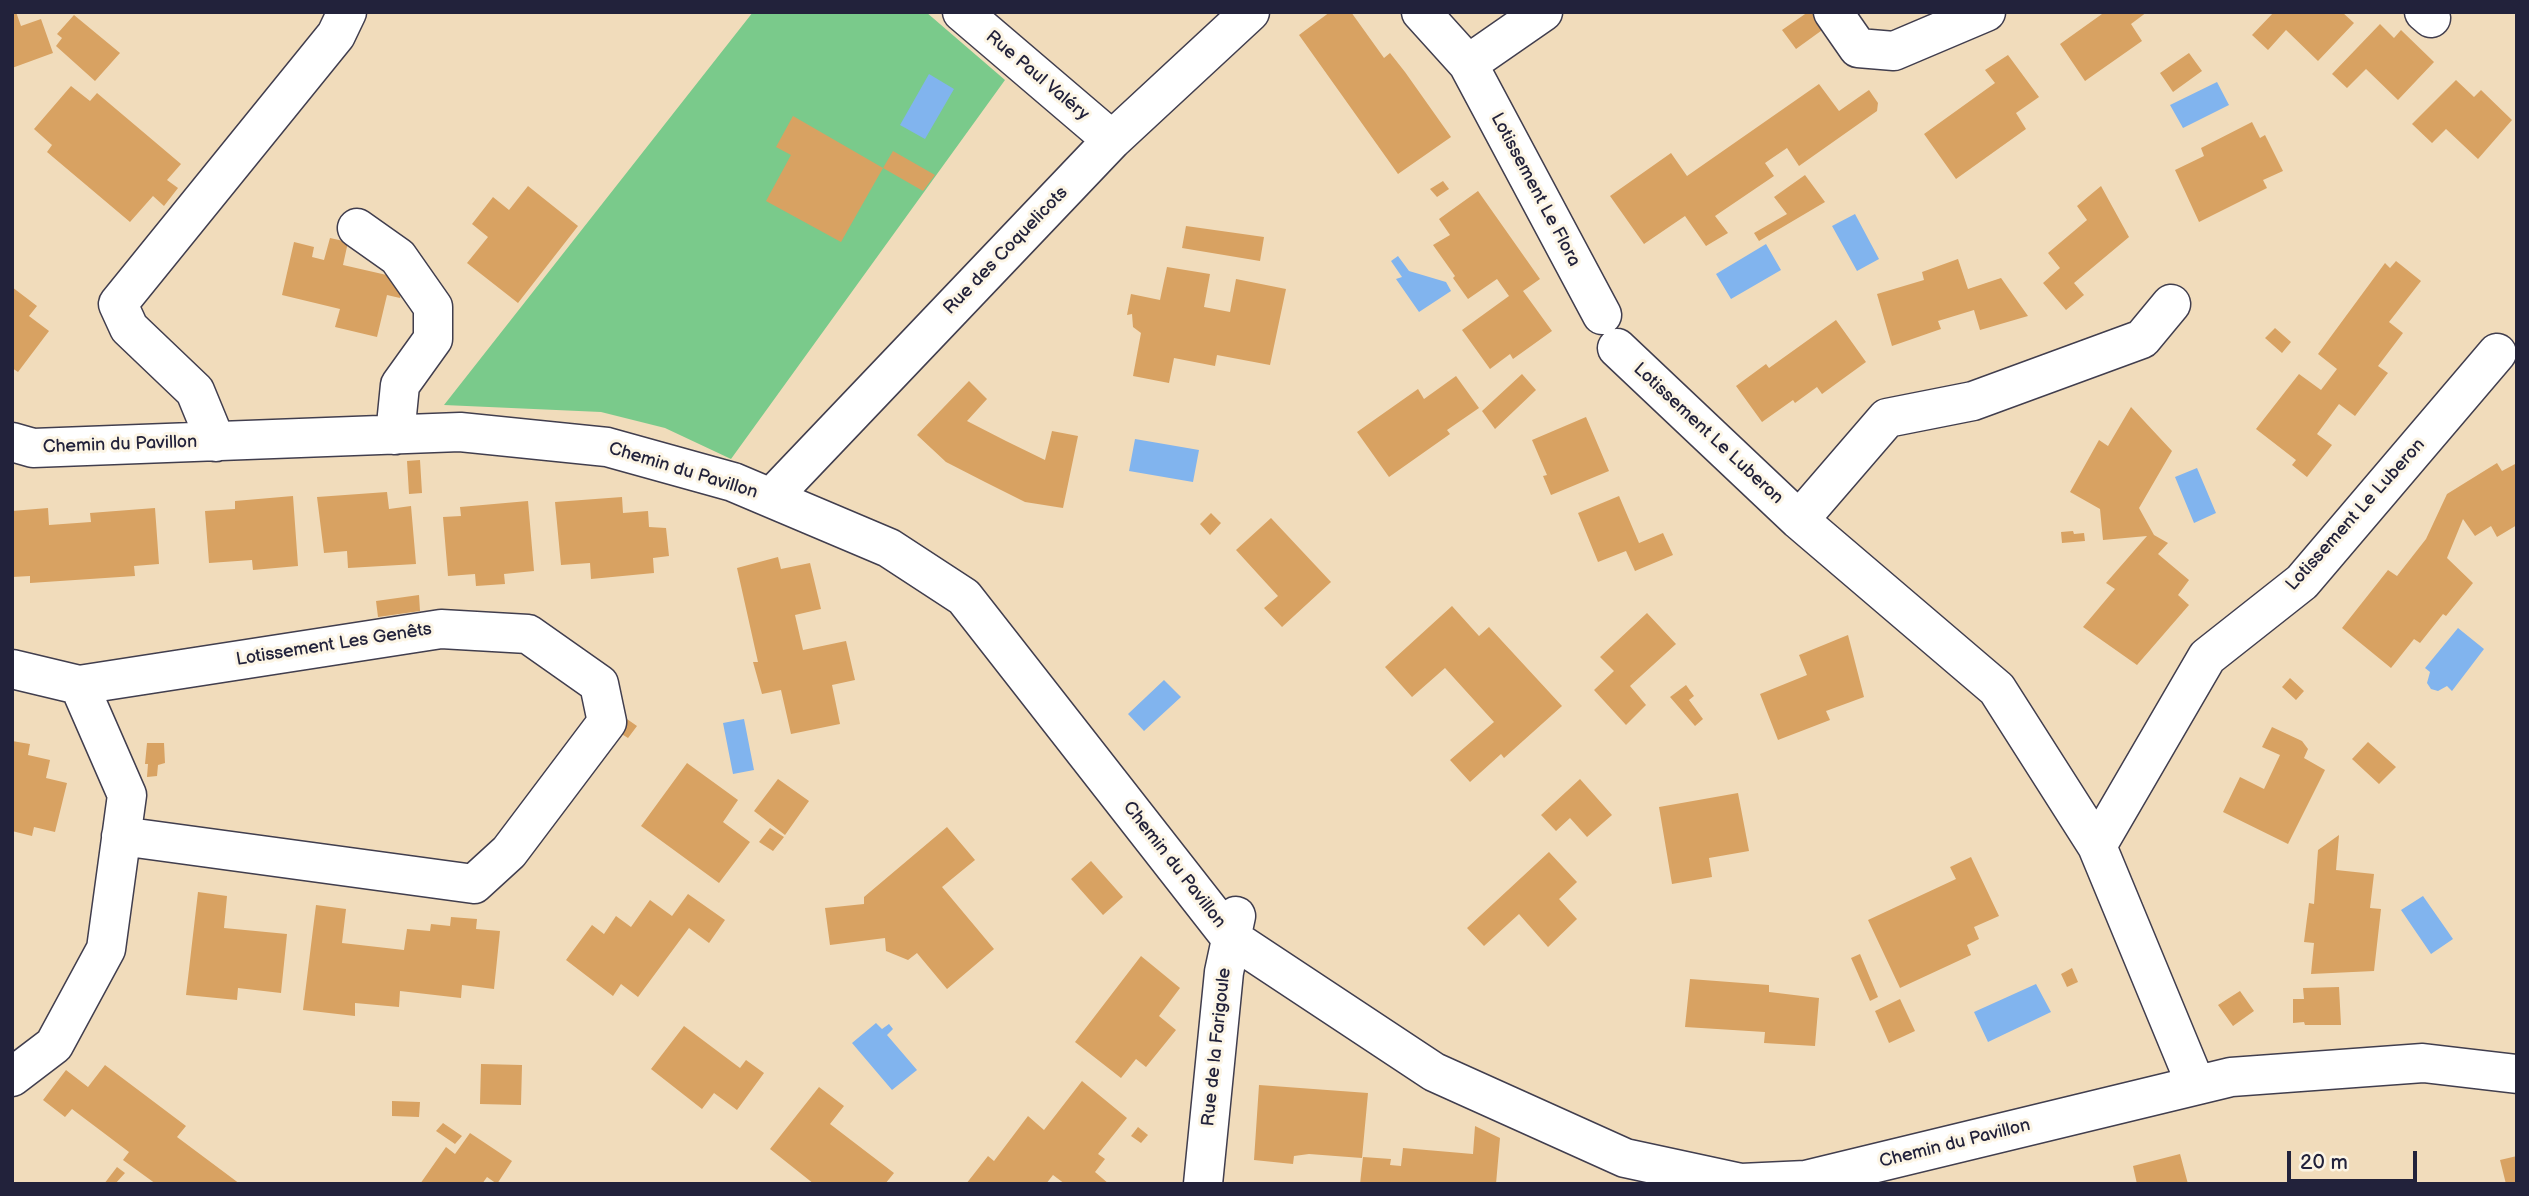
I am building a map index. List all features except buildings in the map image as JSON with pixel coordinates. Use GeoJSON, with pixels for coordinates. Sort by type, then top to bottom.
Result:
{"type":"FeatureCollection","features":[{"type":"Feature","properties":{"kind":"street"},"geometry":{"type":"LineString","coordinates":[[216,442],[195,391],[129,328],[118,304],[336,35],[347,12]]}},
{"type":"Feature","properties":{"kind":"street","name":"Rue Paul Valéry"},"geometry":{"type":"LineString","coordinates":[[962,12],[1112,140]]}},
{"type":"Feature","properties":{"kind":"street","name":"Rue des Coquelicots"},"geometry":{"type":"LineString","coordinates":[[771,498],[1112,140],[1250,12]]}},
{"type":"Feature","properties":{"kind":"street","name":"Lotissement Le Flora"},"geometry":{"type":"LineString","coordinates":[[1421,12],[1468,64],[1610,332]]}},
{"type":"Feature","properties":{"kind":"street"},"geometry":{"type":"LineString","coordinates":[[1468,64],[1543,12]]}},
{"type":"Feature","properties":{"kind":"street"},"geometry":{"type":"LineString","coordinates":[[1833,12],[1858,48],[1894,51],[1986,12]]}},
{"type":"Feature","properties":{"kind":"street"},"geometry":{"type":"LineString","coordinates":[[357,228],[398,257],[433,307],[433,340],[400,385],[395,435]]}},
{"type":"Feature","properties":{"kind":"street","name":"Lotissement Le Luberon"},"geometry":{"type":"LineString","coordinates":[[1799,520],[1887,418],[1973,401],[2142,339],[2171,304]]}},
{"type":"Feature","properties":{"kind":"street","name":"Lotissement Le Luberon"},"geometry":{"type":"LineString","coordinates":[[1610,332],[1799,520],[1997,689],[2097,846],[2196,1085]]}},
{"type":"Feature","properties":{"kind":"street","name":"Lotissement Le Luberon"},"geometry":{"type":"LineString","coordinates":[[2097,846],[2207,657],[2302,582],[2497,353]]}},
{"type":"Feature","properties":{"kind":"street","name":"Chemin du Pavillon"},"geometry":{"type":"LineString","coordinates":[[12,442],[33,448],[460,432],[607,447],[733,482],[889,548],[964,597],[1234,924],[1434,1072],[1625,1158],[1741,1183],[1806,1180],[2231,1077],[2423,1063],[2517,1074]]}},
{"type":"Feature","properties":{"kind":"street","name":"Lotissement Les Genêts"},"geometry":{"type":"LineString","coordinates":[[12,669],[79,685],[441,629],[528,634],[599,684],[607,722],[509,852],[474,884],[121,836]]}},
{"type":"Feature","properties":{"kind":"street"},"geometry":{"type":"LineString","coordinates":[[12,1077],[54,1045],[106,949],[127,796],[79,685]]}},
{"type":"Feature","properties":{"kind":"street","name":"Rue de la Farigoule"},"geometry":{"type":"LineString","coordinates":[[1203,1184],[1224,972],[1234,924]]}},
{"type":"Feature","properties":{"kind":"green space"},"geometry":{"type":"Polygon","coordinates":[[[753,12],[926,12],[1005,80],[731,459],[665,428],[601,412],[444,405],[753,12]]]}},
{"type":"Feature","properties":{"kind":"water"},"geometry":{"type":"Polygon","coordinates":[[[929,74],[954,89],[925,139],[900,125],[929,74]]]}},
{"type":"Feature","properties":{"kind":"water"},"geometry":{"type":"Polygon","coordinates":[[[2217,82],[2229,105],[2183,128],[2170,105],[2217,82]]]}},
{"type":"Feature","properties":{"kind":"water"},"geometry":{"type":"Polygon","coordinates":[[[1855,214],[1879,259],[1857,271],[1832,226],[1855,214]]]}},
{"type":"Feature","properties":{"kind":"water"},"geometry":{"type":"Polygon","coordinates":[[[1766,244],[1781,270],[1731,299],[1716,274],[1766,244]]]}},
{"type":"Feature","properties":{"kind":"water"},"geometry":{"type":"Polygon","coordinates":[[[1398,256],[1409,271],[1446,282],[1451,291],[1419,312],[1396,279],[1402,277],[1391,261],[1398,256]]]}},
{"type":"Feature","properties":{"kind":"water"},"geometry":{"type":"Polygon","coordinates":[[[1135,439],[1199,450],[1193,482],[1129,471],[1135,439]]]}},
{"type":"Feature","properties":{"kind":"water"},"geometry":{"type":"Polygon","coordinates":[[[2197,468],[2216,513],[2194,523],[2175,477],[2197,468]]]}},
{"type":"Feature","properties":{"kind":"water"},"geometry":{"type":"Polygon","coordinates":[[[2458,628],[2484,649],[2452,691],[2447,686],[2438,691],[2431,689],[2427,683],[2430,672],[2425,668],[2458,628]]]}},
{"type":"Feature","properties":{"kind":"water"},"geometry":{"type":"Polygon","coordinates":[[[1164,680],[1181,697],[1144,731],[1128,714],[1164,680]]]}},
{"type":"Feature","properties":{"kind":"water"},"geometry":{"type":"Polygon","coordinates":[[[744,719],[754,770],[733,774],[723,723],[744,719]]]}},
{"type":"Feature","properties":{"kind":"water"},"geometry":{"type":"Polygon","coordinates":[[[2423,896],[2453,939],[2431,954],[2401,910],[2423,896]]]}},
{"type":"Feature","properties":{"kind":"water"},"geometry":{"type":"Polygon","coordinates":[[[2036,984],[2051,1012],[1988,1042],[1974,1012],[2036,984]]]}},
{"type":"Feature","properties":{"kind":"water"},"geometry":{"type":"Polygon","coordinates":[[[876,1023],[882,1029],[889,1024],[893,1029],[887,1035],[917,1070],[892,1090],[852,1043],[876,1023]]]}}]}
